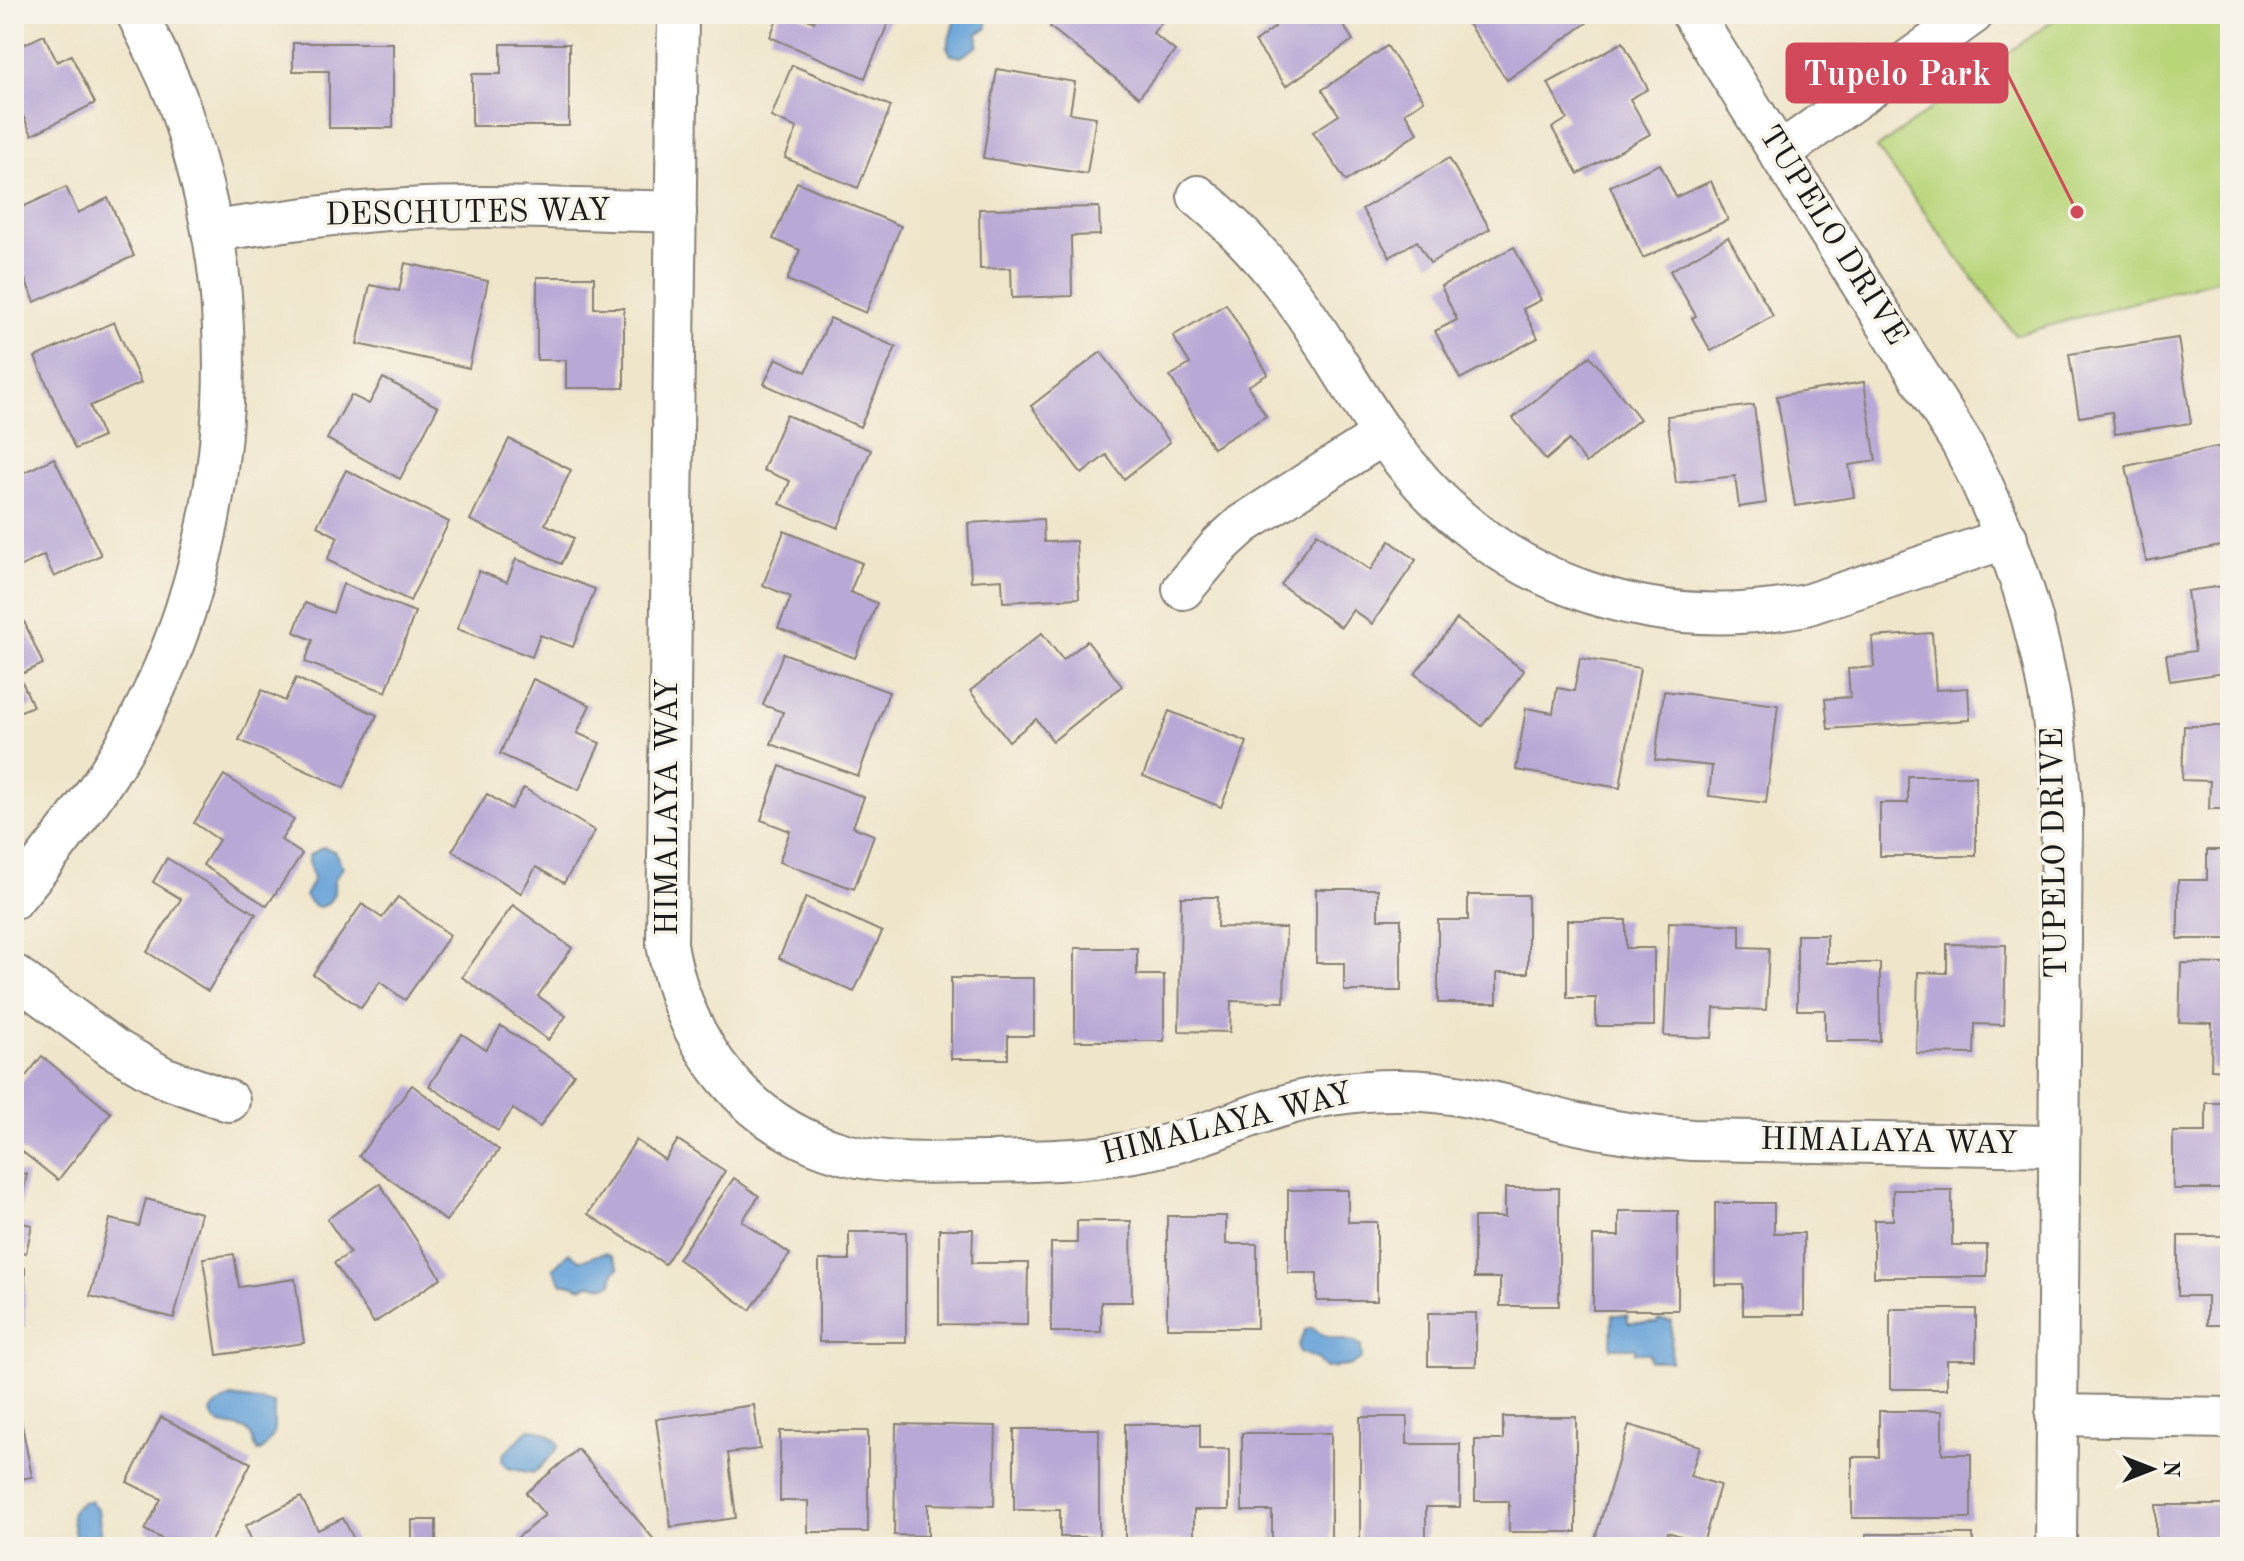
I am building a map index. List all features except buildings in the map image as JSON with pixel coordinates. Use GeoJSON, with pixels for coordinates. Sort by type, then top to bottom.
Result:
{"type":"FeatureCollection","features":[{"type":"Feature","properties":{"kind":"street"},"geometry":{"type":"LineString","coordinates":[[14,898],[65,836],[110,770],[149,700],[180,626],[205,535],[217,469],[223,402],[222,308],[213,231],[177,99],[137,14]]}},
{"type":"Feature","properties":{"kind":"street","name":"HIMALAYA WAY"},"geometry":{"type":"LineString","coordinates":[[678,14],[667,944],[672,974],[692,1029],[708,1055],[747,1101],[771,1119],[823,1146],[852,1155],[910,1162],[1076,1161],[1183,1141],[1279,1107],[1322,1097],[1396,1090],[1454,1093],[1602,1129],[1677,1139],[2058,1146]]}},
{"type":"Feature","properties":{"kind":"street","name":"TUPELO DRIVE"},"geometry":{"type":"LineString","coordinates":[[1692,14],[1961,442],[2007,538],[2030,605],[2046,672],[2060,767],[2062,808],[2056,1547]]}},
{"type":"Feature","properties":{"kind":"street"},"geometry":{"type":"LineString","coordinates":[[1780,153],[1973,14]]}},
{"type":"Feature","properties":{"kind":"street"},"geometry":{"type":"LineString","coordinates":[[1198,196],[1222,216],[1274,272],[1405,464],[1452,514],[1507,555],[1569,587],[1669,613],[1738,614],[1806,605],[2007,538]]}},
{"type":"Feature","properties":{"kind":"street","name":"DESCHUTES WAY"},"geometry":{"type":"LineString","coordinates":[[213,231],[310,217],[407,209],[676,212]]}},
{"type":"Feature","properties":{"kind":"street"},"geometry":{"type":"LineString","coordinates":[[1183,589],[1243,524],[1384,434]]}},
{"type":"Feature","properties":{"kind":"street"},"geometry":{"type":"LineString","coordinates":[[14,975],[113,1048],[163,1077],[229,1101]]}},
{"type":"Feature","properties":{"kind":"street"},"geometry":{"type":"LineString","coordinates":[[2056,1415],[2230,1418]]}},
{"type":"Feature","properties":{"kind":"green space"},"geometry":{"type":"Polygon","coordinates":[[[2062,14],[2230,14],[2230,276],[2015,335],[1877,148],[2062,14]]]}},
{"type":"Feature","properties":{"kind":"water"},"geometry":{"type":"Polygon","coordinates":[[[950,14],[990,14],[987,29],[978,33],[978,46],[961,57],[951,55],[947,47],[954,22],[950,14]]]}},
{"type":"Feature","properties":{"kind":"water"},"geometry":{"type":"Polygon","coordinates":[[[323,847],[334,851],[343,867],[335,879],[333,896],[326,905],[319,907],[305,896],[313,881],[308,856],[323,847]]]}},
{"type":"Feature","properties":{"kind":"water"},"geometry":{"type":"Polygon","coordinates":[[[569,1252],[579,1260],[605,1253],[610,1255],[619,1268],[614,1272],[612,1284],[590,1284],[581,1288],[562,1284],[553,1268],[569,1252]]]}},
{"type":"Feature","properties":{"kind":"water"},"geometry":{"type":"Polygon","coordinates":[[[1612,1315],[1627,1315],[1628,1323],[1672,1321],[1671,1361],[1650,1361],[1649,1353],[1635,1353],[1635,1348],[1611,1348],[1612,1315]]]}},
{"type":"Feature","properties":{"kind":"water"},"geometry":{"type":"Polygon","coordinates":[[[1312,1328],[1327,1337],[1361,1346],[1362,1358],[1349,1366],[1325,1368],[1317,1359],[1299,1352],[1298,1346],[1305,1330],[1312,1328]]]}},
{"type":"Feature","properties":{"kind":"water"},"geometry":{"type":"Polygon","coordinates":[[[231,1397],[274,1403],[274,1434],[262,1451],[258,1451],[244,1429],[222,1424],[213,1418],[211,1412],[215,1406],[231,1397]]]}},
{"type":"Feature","properties":{"kind":"water"},"geometry":{"type":"Polygon","coordinates":[[[529,1429],[546,1434],[559,1446],[533,1473],[507,1468],[502,1461],[503,1455],[529,1429]]]}},
{"type":"Feature","properties":{"kind":"water"},"geometry":{"type":"Polygon","coordinates":[[[91,1501],[98,1510],[103,1547],[69,1547],[75,1539],[72,1511],[82,1502],[91,1501]]]}},
{"type":"Feature","properties":{"kind":"place","name":"Tupelo Park"},"geometry":{"type":"Point","coordinates":[2077,212]}}]}
